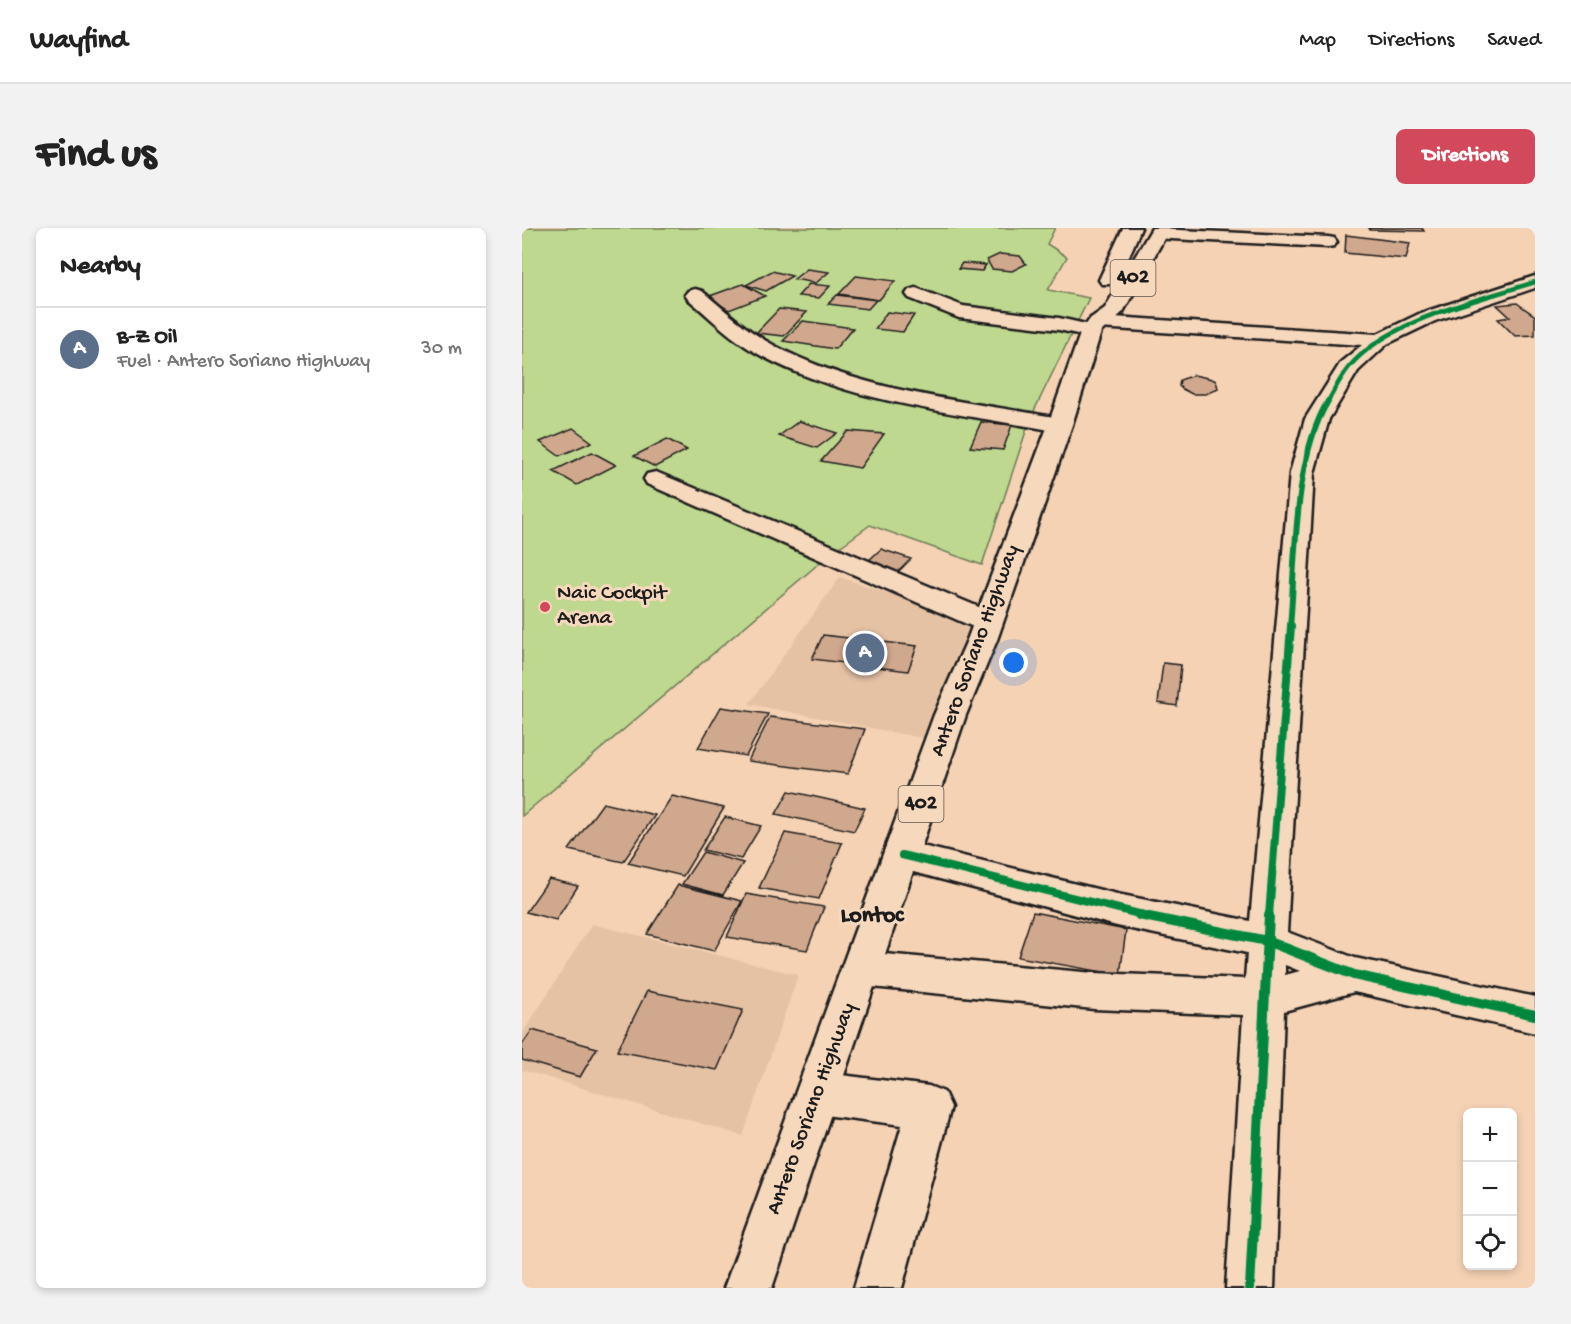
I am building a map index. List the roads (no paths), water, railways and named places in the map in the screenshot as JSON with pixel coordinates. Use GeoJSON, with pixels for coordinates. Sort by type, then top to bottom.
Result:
{"type":"FeatureCollection","features":[{"type":"Feature","properties":{"kind":"street","name":"Antero Soriano Highway"},"geometry":{"type":"LineString","coordinates":[[748,1288],[950,715],[1060,425],[1094,326],[1092,310],[1119,261],[1132,228]]}},
{"type":"Feature","properties":{"kind":"street","name":"Antero Soriano Highway"},"geometry":{"type":"LineString","coordinates":[[1094,326],[1113,312],[1160,231]]}},
{"type":"Feature","properties":{"kind":"street"},"geometry":{"type":"LineString","coordinates":[[1160,231],[1328,242]]}},
{"type":"Feature","properties":{"kind":"street"},"geometry":{"type":"LineString","coordinates":[[1250,1288],[1267,941],[1302,473],[1317,419],[1349,367],[1380,340],[1428,317],[1535,282]]}},
{"type":"Feature","properties":{"kind":"street"},"geometry":{"type":"LineString","coordinates":[[916,294],[959,312],[1059,324],[1380,340]]}},
{"type":"Feature","properties":{"kind":"street"},"geometry":{"type":"LineString","coordinates":[[694,295],[767,350],[809,368],[880,392],[1060,425]]}},
{"type":"Feature","properties":{"kind":"street"},"geometry":{"type":"LineString","coordinates":[[656,479],[987,622]]}},
{"type":"Feature","properties":{"kind":"street"},"geometry":{"type":"LineString","coordinates":[[902,855],[1117,910],[1267,941],[1354,975],[1535,1015]]}},
{"type":"Feature","properties":{"kind":"street"},"geometry":{"type":"LineString","coordinates":[[862,969],[1094,992],[1265,998],[1354,975]]}},
{"type":"Feature","properties":{"kind":"street"},"geometry":{"type":"LineString","coordinates":[[817,1093],[929,1107],[878,1288]]}},
{"type":"Feature","properties":{"kind":"place","name":"Naic Cockpit Arena"},"geometry":{"type":"Point","coordinates":[545,607]}},
{"type":"Feature","properties":{"kind":"place","name":"B-Z Oil"},"geometry":{"type":"Point","coordinates":[865,653]}},
{"type":"Feature","properties":{"kind":"district","name":"Lontoc"},"geometry":{"type":"Point","coordinates":[872,916]}}]}
